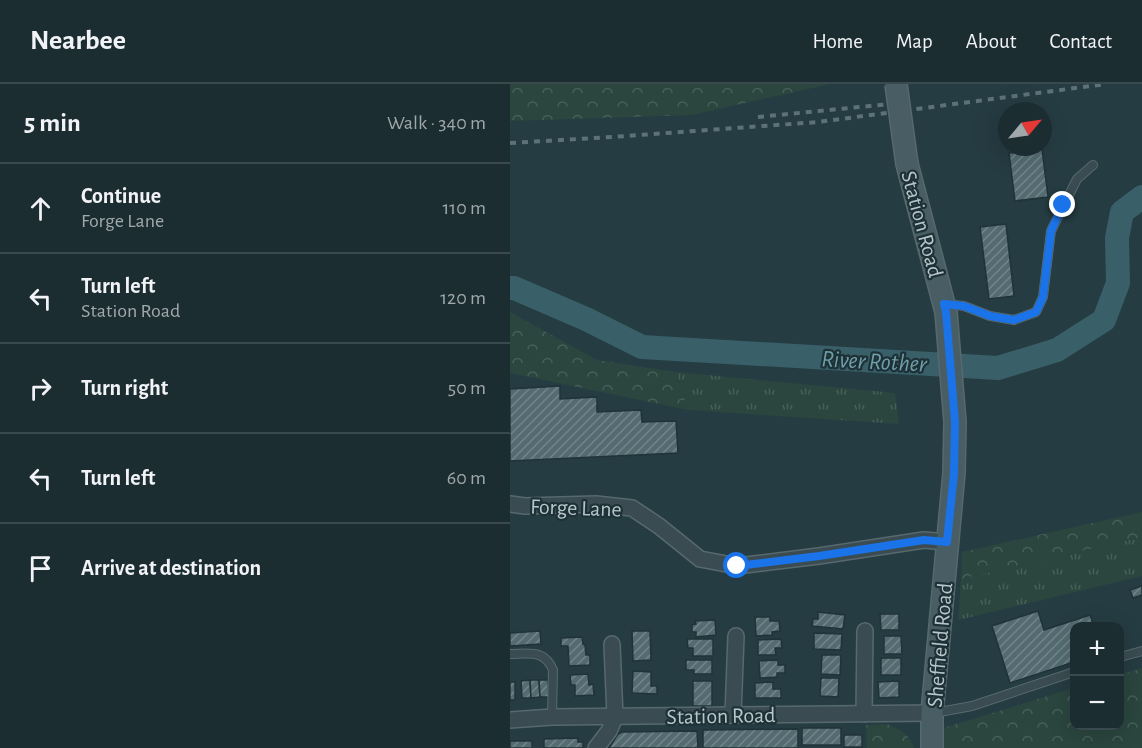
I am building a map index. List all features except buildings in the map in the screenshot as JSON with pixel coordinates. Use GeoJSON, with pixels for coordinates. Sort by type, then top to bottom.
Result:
{"type":"FeatureCollection","features":[{"type":"Feature","properties":{"kind":"main road","name":"Station Road"},"geometry":{"type":"LineString","coordinates":[[896,84],[907,164],[946,312],[955,422],[954,474],[947,542]]}},
{"type":"Feature","properties":{"kind":"main road","name":"Sheffield Road"},"geometry":{"type":"LineString","coordinates":[[932,748],[932,713],[947,542]]}},
{"type":"Feature","properties":{"kind":"street","name":"Forge Lane"},"geometry":{"type":"LineString","coordinates":[[510,504],[525,506],[596,504],[632,508],[700,559],[737,566],[924,540],[947,542]]}},
{"type":"Feature","properties":{"kind":"street"},"geometry":{"type":"LineString","coordinates":[[864,714],[865,631]]}},
{"type":"Feature","properties":{"kind":"street"},"geometry":{"type":"LineString","coordinates":[[733,715],[736,636]]}},
{"type":"Feature","properties":{"kind":"street"},"geometry":{"type":"LineString","coordinates":[[596,748],[609,731],[615,717],[612,644]]}},
{"type":"Feature","properties":{"kind":"street","name":"Station Road"},"geometry":{"type":"LineString","coordinates":[[510,720],[552,717],[932,713]]}},
{"type":"Feature","properties":{"kind":"lane"},"geometry":{"type":"LineString","coordinates":[[944,304],[964,306],[990,316],[1014,320],[1036,312],[1043,297],[1051,231],[1077,179],[1093,165]]}},
{"type":"Feature","properties":{"kind":"lane"},"geometry":{"type":"LineString","coordinates":[[1124,656],[1142,651]]}},
{"type":"Feature","properties":{"kind":"lane"},"geometry":{"type":"LineString","coordinates":[[510,654],[538,654],[551,664],[553,670],[552,717]]}},
{"type":"Feature","properties":{"kind":"lane"},"geometry":{"type":"LineString","coordinates":[[932,713],[972,706],[1070,673]]}},
{"type":"Feature","properties":{"kind":"green space"},"geometry":{"type":"Polygon","coordinates":[[[510,84],[830,84],[692,115],[510,121],[510,84]]]}},
{"type":"Feature","properties":{"kind":"green space"},"geometry":{"type":"Polygon","coordinates":[[[510,312],[597,360],[676,372],[688,410],[510,373],[510,312]]]}},
{"type":"Feature","properties":{"kind":"green space"},"geometry":{"type":"Polygon","coordinates":[[[676,372],[895,393],[899,424],[688,410],[676,372]]]}},
{"type":"Feature","properties":{"kind":"green space"},"geometry":{"type":"Polygon","coordinates":[[[1142,512],[1142,537],[961,579],[962,552],[1142,512]]]}},
{"type":"Feature","properties":{"kind":"green space"},"geometry":{"type":"Polygon","coordinates":[[[1142,537],[1142,576],[958,620],[961,579],[1142,537]]]}},
{"type":"Feature","properties":{"kind":"green space"},"geometry":{"type":"Polygon","coordinates":[[[1142,668],[1142,748],[941,748],[940,729],[1070,689],[1070,730],[1124,730],[1124,674],[1142,668]]]}},
{"type":"Feature","properties":{"kind":"green space"},"geometry":{"type":"Polygon","coordinates":[[[887,724],[904,733],[914,748],[866,748],[866,725],[887,724]]]}},
{"type":"Feature","properties":{"kind":"waterway","name":"River Rother"},"geometry":{"type":"LineString","coordinates":[[510,288],[586,319],[642,347],[998,368],[1057,350],[1104,320],[1118,283],[1117,238],[1122,212],[1142,197]]}},
{"type":"Feature","properties":{"kind":"railway"},"geometry":{"type":"LineString","coordinates":[[510,143],[818,122],[1106,84]]}},
{"type":"Feature","properties":{"kind":"railway"},"geometry":{"type":"LineString","coordinates":[[758,117],[890,104]]}},
{"type":"Feature","properties":{"kind":"route"},"geometry":{"type":"LineString","coordinates":[[737,566],[924,540],[947,542],[954,474],[955,422],[944,304],[964,306],[990,316],[1014,320],[1036,312],[1043,297],[1051,231],[1063,205]]}}]}
